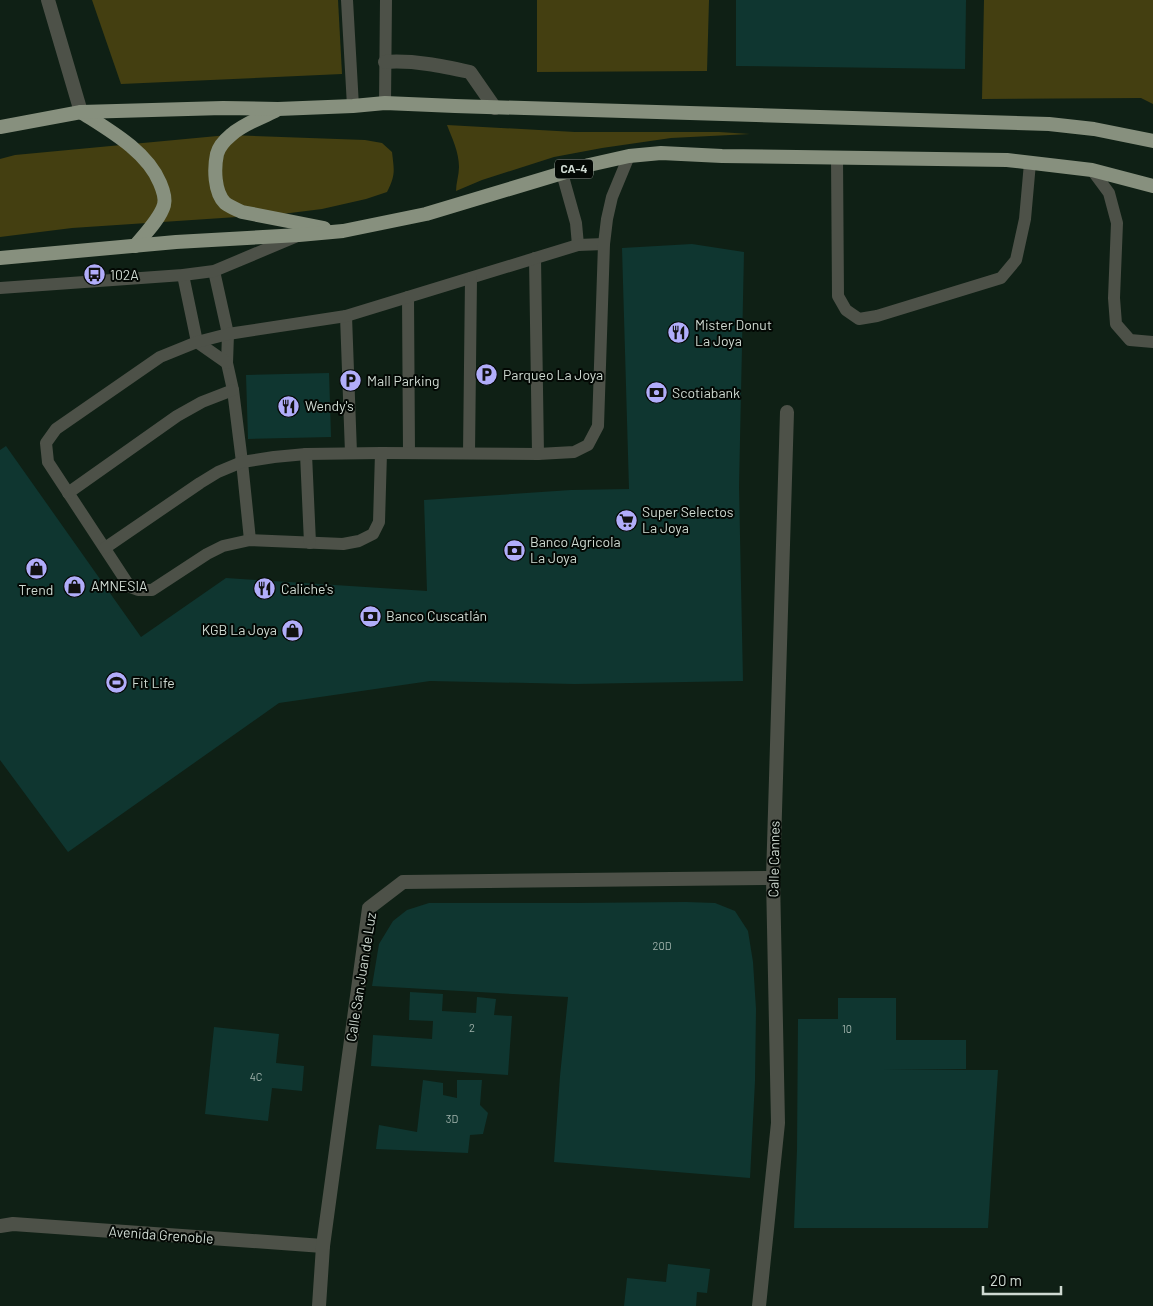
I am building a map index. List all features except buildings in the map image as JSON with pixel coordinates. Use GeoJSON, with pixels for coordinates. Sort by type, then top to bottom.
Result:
{"type":"FeatureCollection","features":[{"type":"Feature","properties":{"kind":"highway"},"geometry":{"type":"LineString","coordinates":[[0,127],[81,112],[222,108],[278,109],[385,103],[495,108],[1049,124],[1086,128],[1153,140]]}},
{"type":"Feature","properties":{"kind":"highway"},"geometry":{"type":"LineString","coordinates":[[278,109],[231,134],[222,144],[216,166],[217,183],[223,201],[230,207],[242,212],[339,231]]}},
{"type":"Feature","properties":{"kind":"highway"},"geometry":{"type":"LineString","coordinates":[[81,112],[116,134],[142,157],[156,173],[164,192],[164,205],[157,218],[135,246]]}},
{"type":"Feature","properties":{"kind":"highway","name":"CA-4"},"geometry":{"type":"LineString","coordinates":[[0,258],[176,242],[339,231],[426,214],[562,173],[628,156],[661,153],[722,156],[1008,160],[1092,170],[1153,186]]}},
{"type":"Feature","properties":{"kind":"street"},"geometry":{"type":"LineString","coordinates":[[48,0],[81,112]]}},
{"type":"Feature","properties":{"kind":"street"},"geometry":{"type":"LineString","coordinates":[[385,62],[399,61],[435,64],[470,72],[495,108]]}},
{"type":"Feature","properties":{"kind":"street","name":"Calle Cannes"},"geometry":{"type":"LineString","coordinates":[[759,1306],[778,1123],[773,878],[787,412]]}},
{"type":"Feature","properties":{"kind":"street","name":"Calle San Juan de Luz"},"geometry":{"type":"LineString","coordinates":[[319,1306],[323,1246],[369,908],[404,882],[773,878]]}},
{"type":"Feature","properties":{"kind":"street","name":"Avenida Grenoble"},"geometry":{"type":"LineString","coordinates":[[0,1226],[13,1224],[323,1246]]}},
{"type":"Feature","properties":{"kind":"lane"},"geometry":{"type":"LineString","coordinates":[[347,0],[353,106]]}},
{"type":"Feature","properties":{"kind":"lane"},"geometry":{"type":"LineString","coordinates":[[385,103],[386,0]]}},
{"type":"Feature","properties":{"kind":"lane"},"geometry":{"type":"LineString","coordinates":[[104,548],[200,483],[218,472],[242,462],[274,456],[306,454],[538,454],[574,452],[588,445],[598,426],[604,244],[607,219],[612,197],[628,156]]}},
{"type":"Feature","properties":{"kind":"lane"},"geometry":{"type":"LineString","coordinates":[[838,158],[838,296],[846,310],[859,319],[878,316],[1001,278],[1016,260],[1025,218],[1030,163]]}},
{"type":"Feature","properties":{"kind":"lane"},"geometry":{"type":"LineString","coordinates":[[1092,170],[1109,193],[1117,223],[1114,298],[1116,324],[1130,340],[1153,342]]}},
{"type":"Feature","properties":{"kind":"lane"},"geometry":{"type":"LineString","coordinates":[[562,173],[576,223],[578,245]]}},
{"type":"Feature","properties":{"kind":"lane"},"geometry":{"type":"LineString","coordinates":[[0,288],[214,271],[299,235]]}},
{"type":"Feature","properties":{"kind":"lane"},"geometry":{"type":"LineString","coordinates":[[381,453],[379,522],[373,534],[359,541],[343,544],[250,540],[223,546],[207,554],[152,590],[138,590],[130,587],[48,462],[46,443],[56,429],[160,357],[197,342],[228,334],[346,316],[578,245],[604,244]]}},
{"type":"Feature","properties":{"kind":"lane"},"geometry":{"type":"LineString","coordinates":[[535,258],[538,454]]}},
{"type":"Feature","properties":{"kind":"lane"},"geometry":{"type":"LineString","coordinates":[[214,271],[228,334],[227,363],[233,390],[250,540]]}},
{"type":"Feature","properties":{"kind":"lane"},"geometry":{"type":"LineString","coordinates":[[183,274],[197,342],[227,363]]}},
{"type":"Feature","properties":{"kind":"lane"},"geometry":{"type":"LineString","coordinates":[[469,453],[471,278]]}},
{"type":"Feature","properties":{"kind":"lane"},"geometry":{"type":"LineString","coordinates":[[408,297],[409,453]]}},
{"type":"Feature","properties":{"kind":"lane"},"geometry":{"type":"LineString","coordinates":[[346,316],[351,453]]}},
{"type":"Feature","properties":{"kind":"lane"},"geometry":{"type":"LineString","coordinates":[[68,493],[177,416],[202,402],[233,390]]}},
{"type":"Feature","properties":{"kind":"lane"},"geometry":{"type":"LineString","coordinates":[[306,454],[310,543]]}},
{"type":"Feature","properties":{"kind":"shaded area"},"geometry":{"type":"Polygon","coordinates":[[[92,0],[338,0],[342,74],[121,84],[92,0]]]}},
{"type":"Feature","properties":{"kind":"shaded area"},"geometry":{"type":"Polygon","coordinates":[[[537,0],[709,0],[707,71],[537,72],[537,0]]]}},
{"type":"Feature","properties":{"kind":"shaded area"},"geometry":{"type":"Polygon","coordinates":[[[984,0],[1153,0],[1153,104],[1141,98],[982,99],[984,0]]]}},
{"type":"Feature","properties":{"kind":"shaded area"},"geometry":{"type":"Polygon","coordinates":[[[447,125],[575,132],[719,132],[750,134],[671,138],[554,157],[482,180],[456,191],[459,161],[447,125]]]}},
{"type":"Feature","properties":{"kind":"shaded area"},"geometry":{"type":"Polygon","coordinates":[[[228,135],[365,140],[382,143],[392,152],[393,177],[387,192],[322,209],[282,214],[72,228],[0,237],[0,159],[15,155],[228,135]]]}},
{"type":"Feature","properties":{"kind":"place","name":"102A"},"geometry":{"type":"Point","coordinates":[94,275]}},
{"type":"Feature","properties":{"kind":"place","name":"Mister Donut La Joya"},"geometry":{"type":"Point","coordinates":[679,333]}},
{"type":"Feature","properties":{"kind":"place","name":"Parqueo La Joya"},"geometry":{"type":"Point","coordinates":[487,375]}},
{"type":"Feature","properties":{"kind":"place","name":"Mall Parking"},"geometry":{"type":"Point","coordinates":[351,381]}},
{"type":"Feature","properties":{"kind":"place","name":"Scotiabank"},"geometry":{"type":"Point","coordinates":[656,393]}},
{"type":"Feature","properties":{"kind":"place","name":"Wendy's"},"geometry":{"type":"Point","coordinates":[289,406]}},
{"type":"Feature","properties":{"kind":"place","name":"Super Selectos La Joya"},"geometry":{"type":"Point","coordinates":[626,520]}},
{"type":"Feature","properties":{"kind":"place","name":"Banco Agricola La Joya"},"geometry":{"type":"Point","coordinates":[514,550]}},
{"type":"Feature","properties":{"kind":"place","name":"Trend"},"geometry":{"type":"Point","coordinates":[36,568]}},
{"type":"Feature","properties":{"kind":"place","name":"AMNESIA"},"geometry":{"type":"Point","coordinates":[75,586]}},
{"type":"Feature","properties":{"kind":"place","name":"Caliche's"},"geometry":{"type":"Point","coordinates":[265,589]}},
{"type":"Feature","properties":{"kind":"place","name":"Banco Cuscatlán"},"geometry":{"type":"Point","coordinates":[370,616]}},
{"type":"Feature","properties":{"kind":"place","name":"KGB La Joya"},"geometry":{"type":"Point","coordinates":[293,630]}},
{"type":"Feature","properties":{"kind":"place","name":"Fit Life"},"geometry":{"type":"Point","coordinates":[116,683]}}]}
